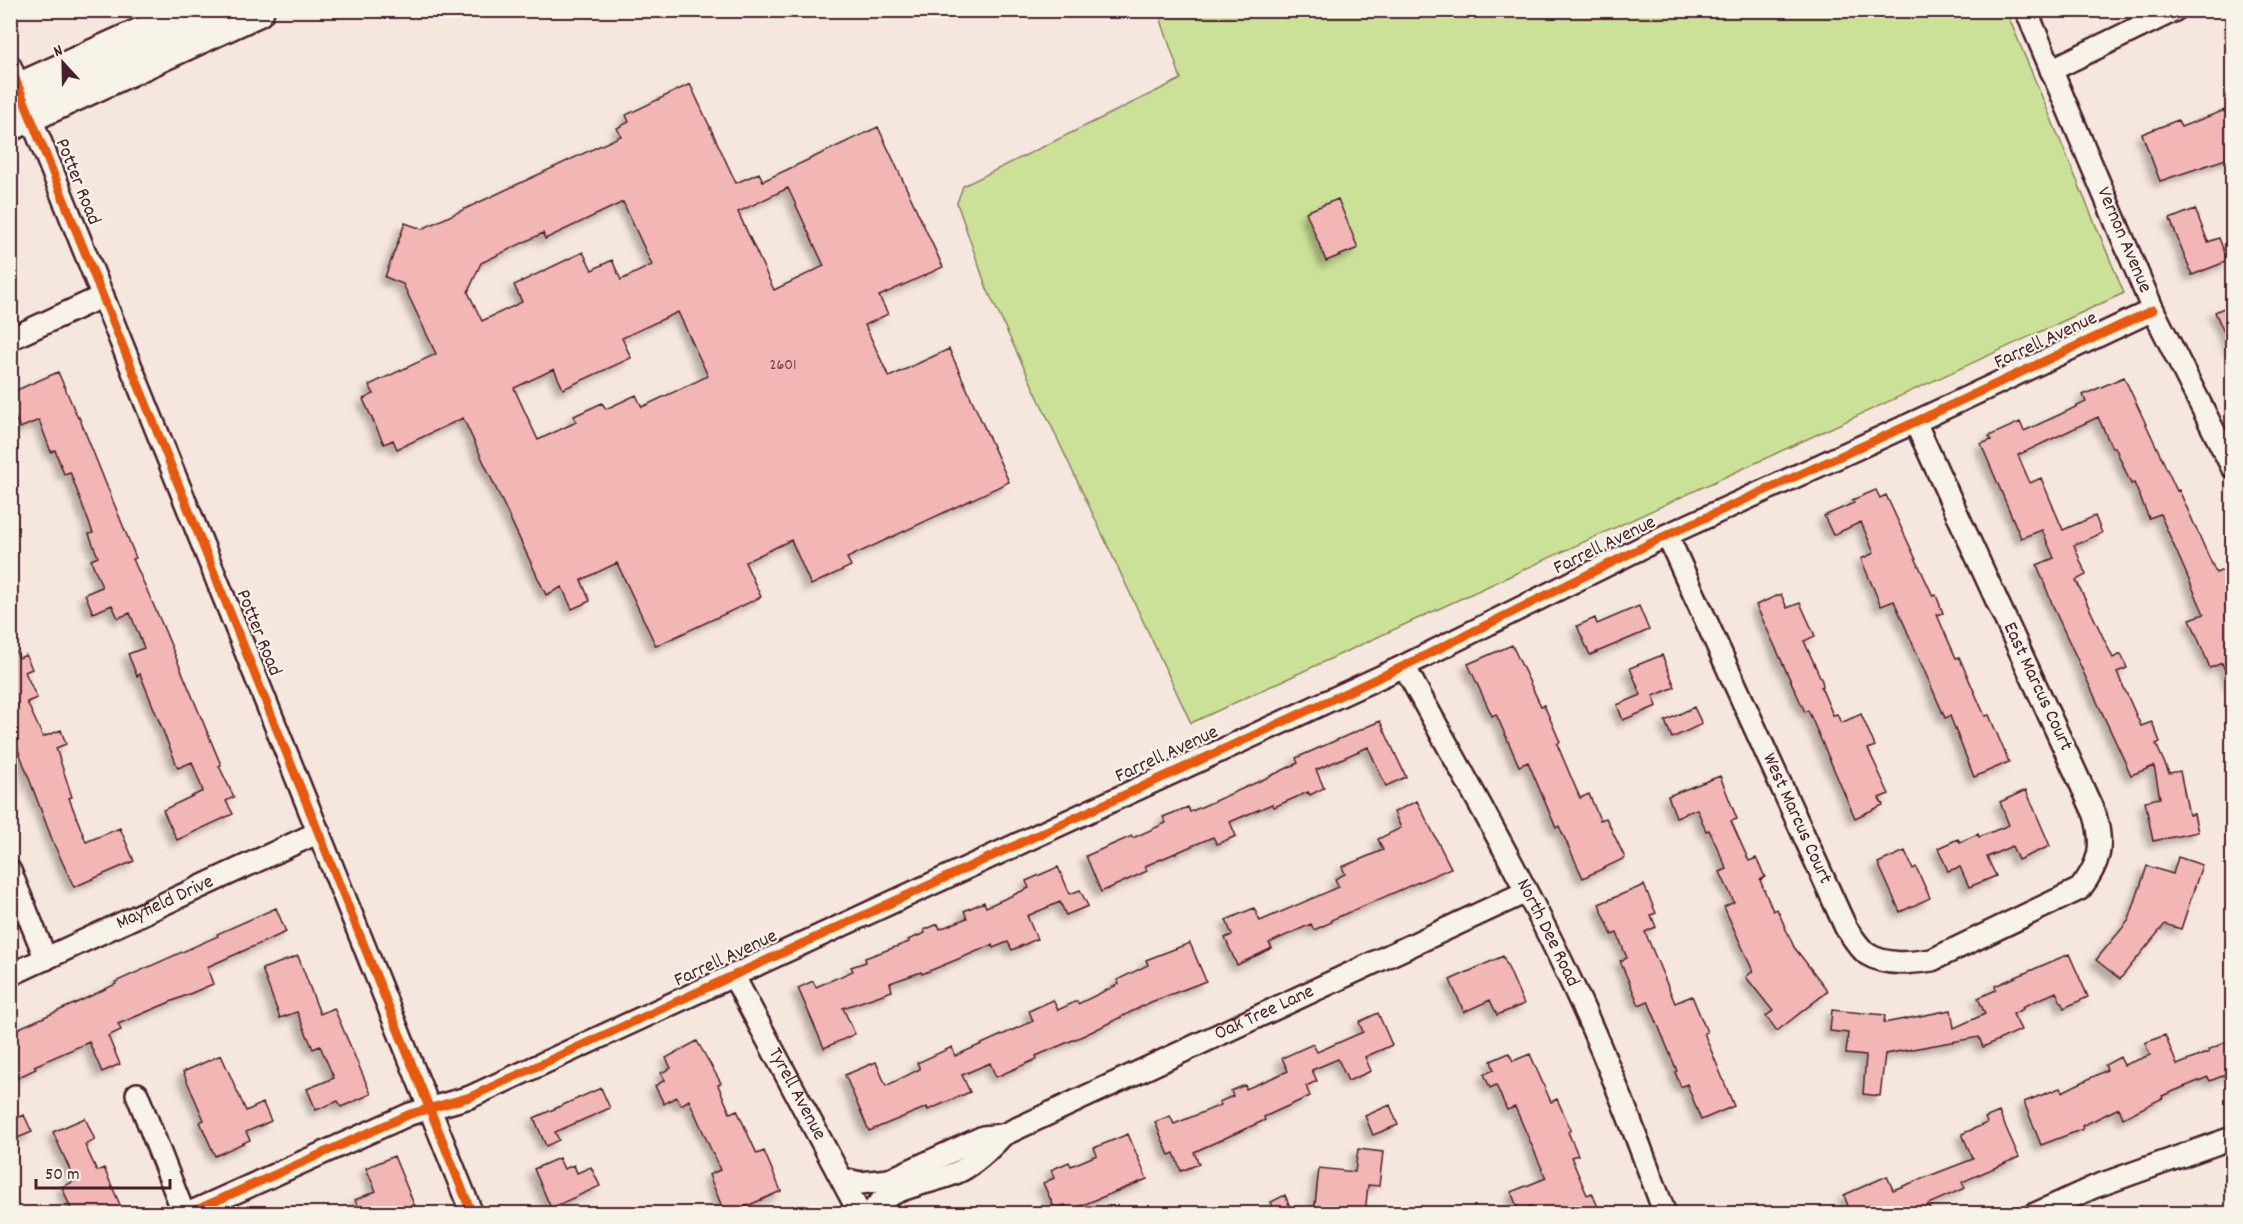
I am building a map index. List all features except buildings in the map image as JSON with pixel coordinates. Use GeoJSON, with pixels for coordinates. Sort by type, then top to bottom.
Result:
{"type":"FeatureCollection","features":[{"type":"Feature","properties":{"kind":"main road"},"geometry":{"type":"LineString","coordinates":[[16,98],[196,10]]}},
{"type":"Feature","properties":{"kind":"main road"},"geometry":{"type":"LineString","coordinates":[[16,98],[257,10]]}},
{"type":"Feature","properties":{"kind":"street","name":"Vernon Avenue"},"geometry":{"type":"LineString","coordinates":[[2026,10],[2153,310],[2230,459]]}},
{"type":"Feature","properties":{"kind":"street"},"geometry":{"type":"LineString","coordinates":[[2051,70],[2175,10]]}},
{"type":"Feature","properties":{"kind":"street","name":"Potter Road"},"geometry":{"type":"LineString","coordinates":[[16,98],[103,296],[472,1214]]}},
{"type":"Feature","properties":{"kind":"street"},"geometry":{"type":"LineString","coordinates":[[10,339],[103,296]]}},
{"type":"Feature","properties":{"kind":"street","name":"Farrell Avenue"},"geometry":{"type":"LineString","coordinates":[[186,1214],[410,1114],[470,1097],[1404,666],[1667,535],[2153,310]]}},
{"type":"Feature","properties":{"kind":"street","name":"East Marcus Court"},"geometry":{"type":"LineString","coordinates":[[1915,422],[2095,815],[2101,837],[2093,872],[2080,889],[2016,921]]}},
{"type":"Feature","properties":{"kind":"street","name":"West Marcus Court"},"geometry":{"type":"LineString","coordinates":[[1667,535],[1846,928],[1867,954],[1890,962],[1908,964],[1932,960],[2016,921]]}},
{"type":"Feature","properties":{"kind":"street","name":"North Dee Road"},"geometry":{"type":"LineString","coordinates":[[1404,666],[1526,892],[1575,990],[1629,1116],[1665,1214]]}},
{"type":"Feature","properties":{"kind":"street","name":"Mayfield Drive"},"geometry":{"type":"LineString","coordinates":[[10,975],[319,832]]}},
{"type":"Feature","properties":{"kind":"street"},"geometry":{"type":"LineString","coordinates":[[10,871],[46,959]]}},
{"type":"Feature","properties":{"kind":"street","name":"Oak Tree Lane"},"geometry":{"type":"LineString","coordinates":[[843,1179],[860,1183],[889,1180],[983,1137],[1003,1135],[1526,892]]}},
{"type":"Feature","properties":{"kind":"street","name":"Tyrell Avenue"},"geometry":{"type":"LineString","coordinates":[[733,975],[860,1214]]}},
{"type":"Feature","properties":{"kind":"street"},"geometry":{"type":"LineString","coordinates":[[137,1094],[186,1214]]}},
{"type":"Feature","properties":{"kind":"street","name":"Oak Tree Lane"},"geometry":{"type":"LineString","coordinates":[[871,1214],[880,1203],[897,1192],[962,1170],[1003,1135]]}},
{"type":"Feature","properties":{"kind":"street"},"geometry":{"type":"LineString","coordinates":[[2035,1214],[2094,1187],[2232,1138]]}},
{"type":"Feature","properties":{"kind":"green space"},"geometry":{"type":"Polygon","coordinates":[[[1158,11],[2006,11],[2124,293],[1191,723],[987,289],[957,203],[963,186],[1181,79],[1158,11]]]}},
{"type":"Feature","properties":{"kind":"cycle path"},"geometry":{"type":"LineString","coordinates":[[10,66],[472,1214]]}},
{"type":"Feature","properties":{"kind":"cycle path"},"geometry":{"type":"LineString","coordinates":[[187,1214],[410,1114],[470,1097],[1404,666],[1667,535],[2153,310]]}}]}
